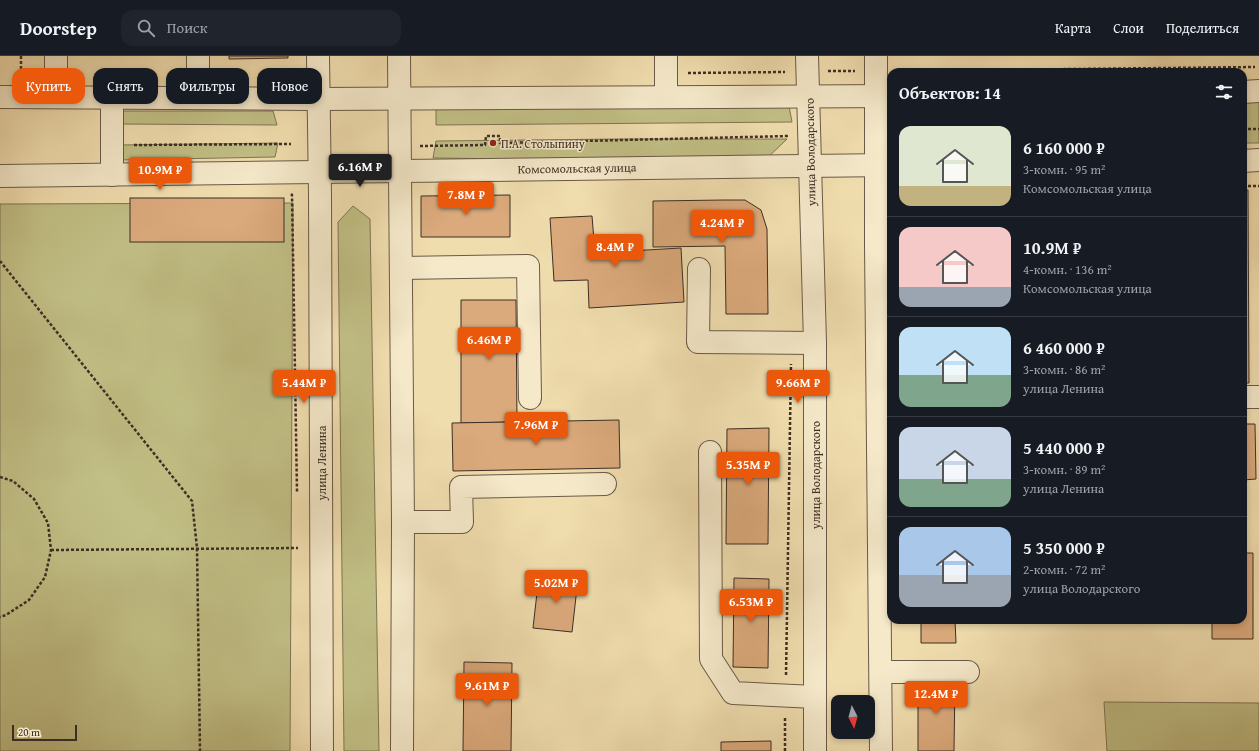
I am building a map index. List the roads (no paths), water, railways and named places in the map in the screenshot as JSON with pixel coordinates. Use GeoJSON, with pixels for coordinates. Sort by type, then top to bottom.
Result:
{"type":"FeatureCollection","features":[{"type":"Feature","properties":{"kind":"street"},"geometry":{"type":"LineString","coordinates":[[56,56],[56,68]]}},
{"type":"Feature","properties":{"kind":"street"},"geometry":{"type":"LineString","coordinates":[[198,56],[198,68]]}},
{"type":"Feature","properties":{"kind":"street","name":"улица Ленина"},"geometry":{"type":"LineString","coordinates":[[318,56],[318,68]]}},
{"type":"Feature","properties":{"kind":"street"},"geometry":{"type":"LineString","coordinates":[[399,56],[403,522],[402,751]]}},
{"type":"Feature","properties":{"kind":"street"},"geometry":{"type":"LineString","coordinates":[[876,63],[884,96],[881,751]]}},
{"type":"Feature","properties":{"kind":"street","name":"улица Володарского"},"geometry":{"type":"LineString","coordinates":[[808,64],[815,343],[815,751]]}},
{"type":"Feature","properties":{"kind":"street"},"geometry":{"type":"LineString","coordinates":[[666,65],[666,96]]}},
{"type":"Feature","properties":{"kind":"street"},"geometry":{"type":"LineString","coordinates":[[1247,92],[1259,91]]}},
{"type":"Feature","properties":{"kind":"street"},"geometry":{"type":"LineString","coordinates":[[0,96],[12,96]]}},
{"type":"Feature","properties":{"kind":"street"},"geometry":{"type":"LineString","coordinates":[[322,99],[884,96]]}},
{"type":"Feature","properties":{"kind":"street"},"geometry":{"type":"LineString","coordinates":[[112,104],[112,175]]}},
{"type":"Feature","properties":{"kind":"street","name":"улица Ленина"},"geometry":{"type":"LineString","coordinates":[[318,104],[322,751]]}},
{"type":"Feature","properties":{"kind":"street"},"geometry":{"type":"LineString","coordinates":[[1247,161],[1259,160]]}},
{"type":"Feature","properties":{"kind":"street","name":"Комсомольская улица"},"geometry":{"type":"LineString","coordinates":[[0,176],[884,165]]}},
{"type":"Feature","properties":{"kind":"street"},"geometry":{"type":"LineString","coordinates":[[401,268],[528,266],[530,398]]}},
{"type":"Feature","properties":{"kind":"street"},"geometry":{"type":"LineString","coordinates":[[699,269],[698,342],[815,343]]}},
{"type":"Feature","properties":{"kind":"street"},"geometry":{"type":"LineString","coordinates":[[1247,397],[1259,397]]}},
{"type":"Feature","properties":{"kind":"street"},"geometry":{"type":"LineString","coordinates":[[710,452],[711,659],[732,693],[815,697]]}},
{"type":"Feature","properties":{"kind":"street"},"geometry":{"type":"LineString","coordinates":[[403,522],[462,522],[461,487],[605,484]]}},
{"type":"Feature","properties":{"kind":"street"},"geometry":{"type":"LineString","coordinates":[[881,672],[968,672]]}},
{"type":"Feature","properties":{"kind":"place","name":"П.А. Столыпину"},"geometry":{"type":"Point","coordinates":[493,143]}}]}
